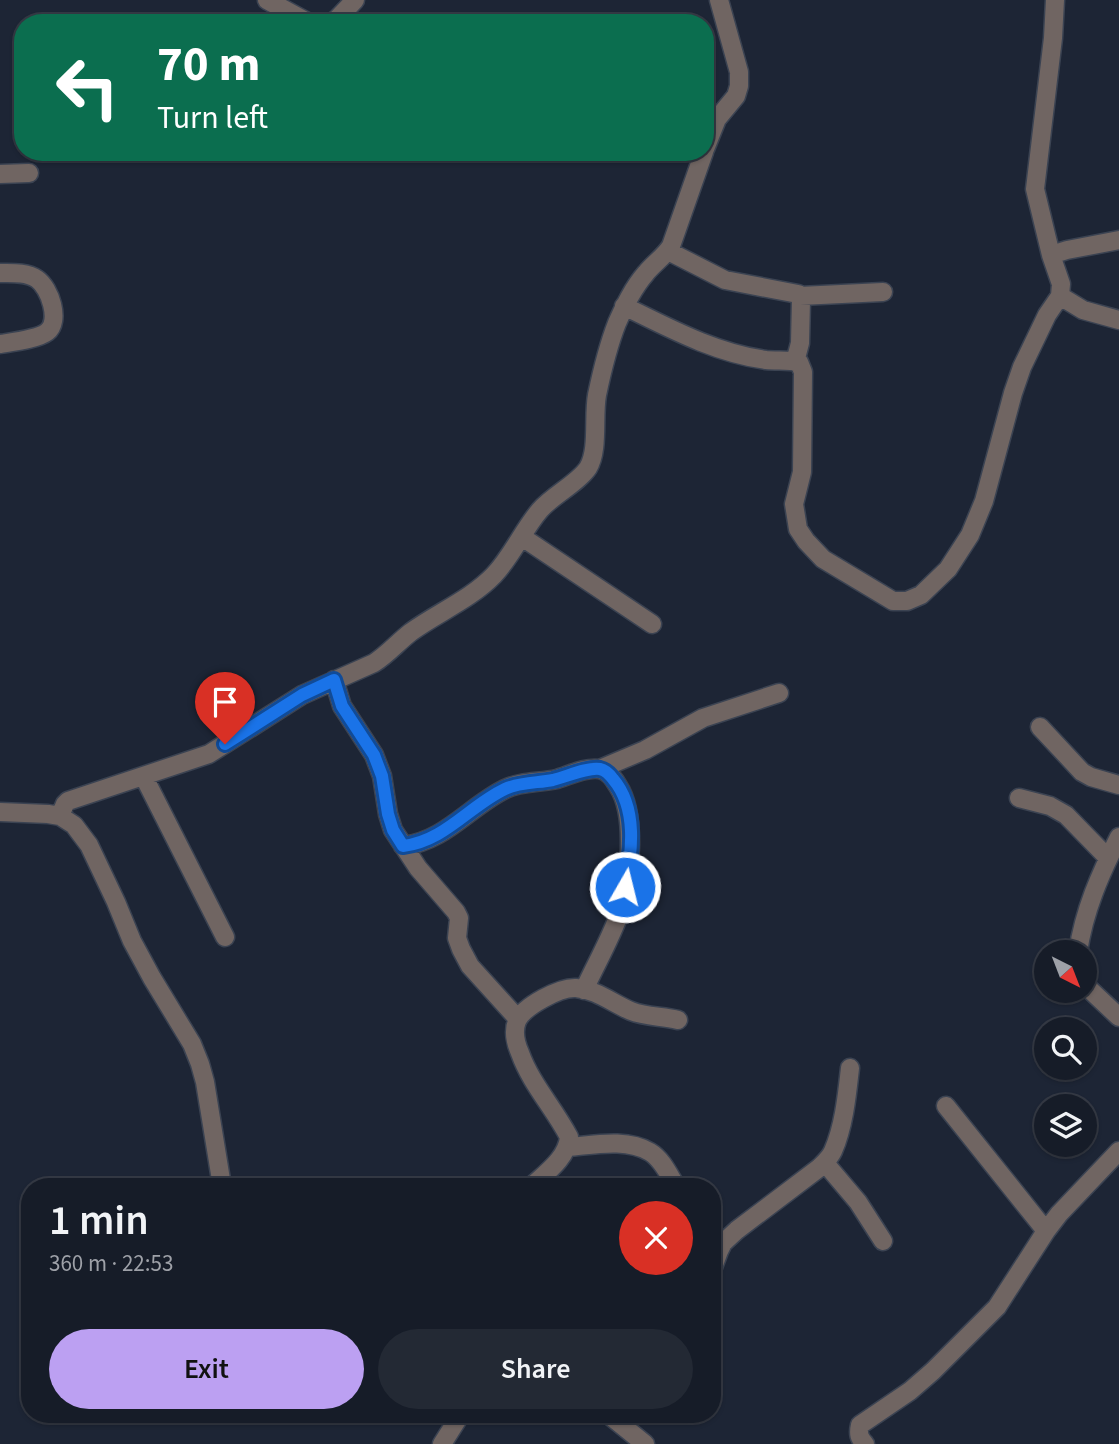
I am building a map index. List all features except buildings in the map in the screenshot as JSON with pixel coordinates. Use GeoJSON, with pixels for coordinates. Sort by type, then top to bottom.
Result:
{"type":"FeatureCollection","features":[{"type":"Feature","properties":{"kind":"street"},"geometry":{"type":"LineString","coordinates":[[267,0],[293,14]]}},
{"type":"Feature","properties":{"kind":"street"},"geometry":{"type":"LineString","coordinates":[[342,14],[355,0]]}},
{"type":"Feature","properties":{"kind":"street"},"geometry":{"type":"LineString","coordinates":[[714,127],[717,119],[736,96],[739,86],[738,72],[719,0]]}},
{"type":"Feature","properties":{"kind":"street"},"geometry":{"type":"LineString","coordinates":[[624,306],[714,346],[766,360],[799,362],[802,367],[803,388],[802,472],[794,504],[798,529],[823,559],[893,601],[907,601],[921,595],[948,569],[970,535],[984,501],[1022,367],[1059,296],[1060,284],[1035,190],[1055,0]]}},
{"type":"Feature","properties":{"kind":"street"},"geometry":{"type":"LineString","coordinates":[[61,816],[68,801],[209,754],[302,695],[385,657],[411,633],[493,576],[539,512],[588,468],[592,459],[597,396],[605,362],[624,306],[647,271],[668,251],[701,161]]}},
{"type":"Feature","properties":{"kind":"street"},"geometry":{"type":"LineString","coordinates":[[0,174],[29,173]]}},
{"type":"Feature","properties":{"kind":"street"},"geometry":{"type":"LineString","coordinates":[[1051,255],[1119,240]]}},
{"type":"Feature","properties":{"kind":"street"},"geometry":{"type":"LineString","coordinates":[[668,251],[725,279],[800,296],[883,292]]}},
{"type":"Feature","properties":{"kind":"street"},"geometry":{"type":"LineString","coordinates":[[0,273],[27,274],[38,279],[46,288],[53,321],[51,329],[44,335],[0,344]]}},
{"type":"Feature","properties":{"kind":"street"},"geometry":{"type":"LineString","coordinates":[[794,362],[800,343],[800,296]]}},
{"type":"Feature","properties":{"kind":"street"},"geometry":{"type":"LineString","coordinates":[[1059,296],[1083,310],[1119,320]]}},
{"type":"Feature","properties":{"kind":"street"},"geometry":{"type":"LineString","coordinates":[[522,537],[652,624]]}},
{"type":"Feature","properties":{"kind":"street"},"geometry":{"type":"LineString","coordinates":[[334,680],[342,706],[374,755],[382,776],[393,830],[418,869],[456,912],[459,918],[457,938],[470,966],[518,1019]]}},
{"type":"Feature","properties":{"kind":"street"},"geometry":{"type":"LineString","coordinates":[[403,846],[436,836],[505,789],[600,769],[645,750],[703,718],[779,693]]}},
{"type":"Feature","properties":{"kind":"street"},"geometry":{"type":"LineString","coordinates":[[1040,727],[1082,772],[1119,785]]}},
{"type":"Feature","properties":{"kind":"street"},"geometry":{"type":"LineString","coordinates":[[584,990],[620,911],[629,864],[630,825],[627,806],[616,782],[600,769]]}},
{"type":"Feature","properties":{"kind":"street"},"geometry":{"type":"LineString","coordinates":[[144,777],[225,937]]}},
{"type":"Feature","properties":{"kind":"street"},"geometry":{"type":"LineString","coordinates":[[1019,798],[1050,806],[1066,815],[1108,858]]}},
{"type":"Feature","properties":{"kind":"street"},"geometry":{"type":"LineString","coordinates":[[0,812],[61,816],[74,825],[89,845],[132,941],[192,1044],[205,1082],[221,1178]]}},
{"type":"Feature","properties":{"kind":"street"},"geometry":{"type":"LineString","coordinates":[[1080,940],[1094,888],[1119,837]]}},
{"type":"Feature","properties":{"kind":"street"},"geometry":{"type":"LineString","coordinates":[[541,1178],[568,1147],[569,1137],[527,1071],[516,1036],[518,1019],[527,1009],[543,999],[563,989],[575,988],[599,993],[629,1010],[678,1020]]}},
{"type":"Feature","properties":{"kind":"street"},"geometry":{"type":"LineString","coordinates":[[1097,996],[1119,1017]]}},
{"type":"Feature","properties":{"kind":"street"},"geometry":{"type":"LineString","coordinates":[[721,1247],[737,1230],[825,1163],[833,1150],[840,1127],[848,1093],[850,1068]]}},
{"type":"Feature","properties":{"kind":"street"},"geometry":{"type":"LineString","coordinates":[[946,1107],[1046,1231]]}},
{"type":"Feature","properties":{"kind":"street"},"geometry":{"type":"LineString","coordinates":[[568,1147],[612,1143],[635,1146],[651,1152],[671,1178]]}},
{"type":"Feature","properties":{"kind":"street"},"geometry":{"type":"LineString","coordinates":[[865,1444],[858,1432],[860,1425],[933,1371],[997,1307],[1059,1214],[1119,1151]]}},
{"type":"Feature","properties":{"kind":"street"},"geometry":{"type":"LineString","coordinates":[[825,1163],[858,1202],[883,1241]]}},
{"type":"Feature","properties":{"kind":"street"},"geometry":{"type":"LineString","coordinates":[[442,1444],[455,1423]]}},
{"type":"Feature","properties":{"kind":"street"},"geometry":{"type":"LineString","coordinates":[[619,1423],[645,1444]]}},
{"type":"Feature","properties":{"kind":"route"},"geometry":{"type":"LineString","coordinates":[[225,744],[302,695],[334,680],[342,706],[374,755],[382,776],[393,830],[403,846],[436,836],[505,789],[600,769],[616,782],[627,806],[630,825],[629,864],[625,887]]}}]}
